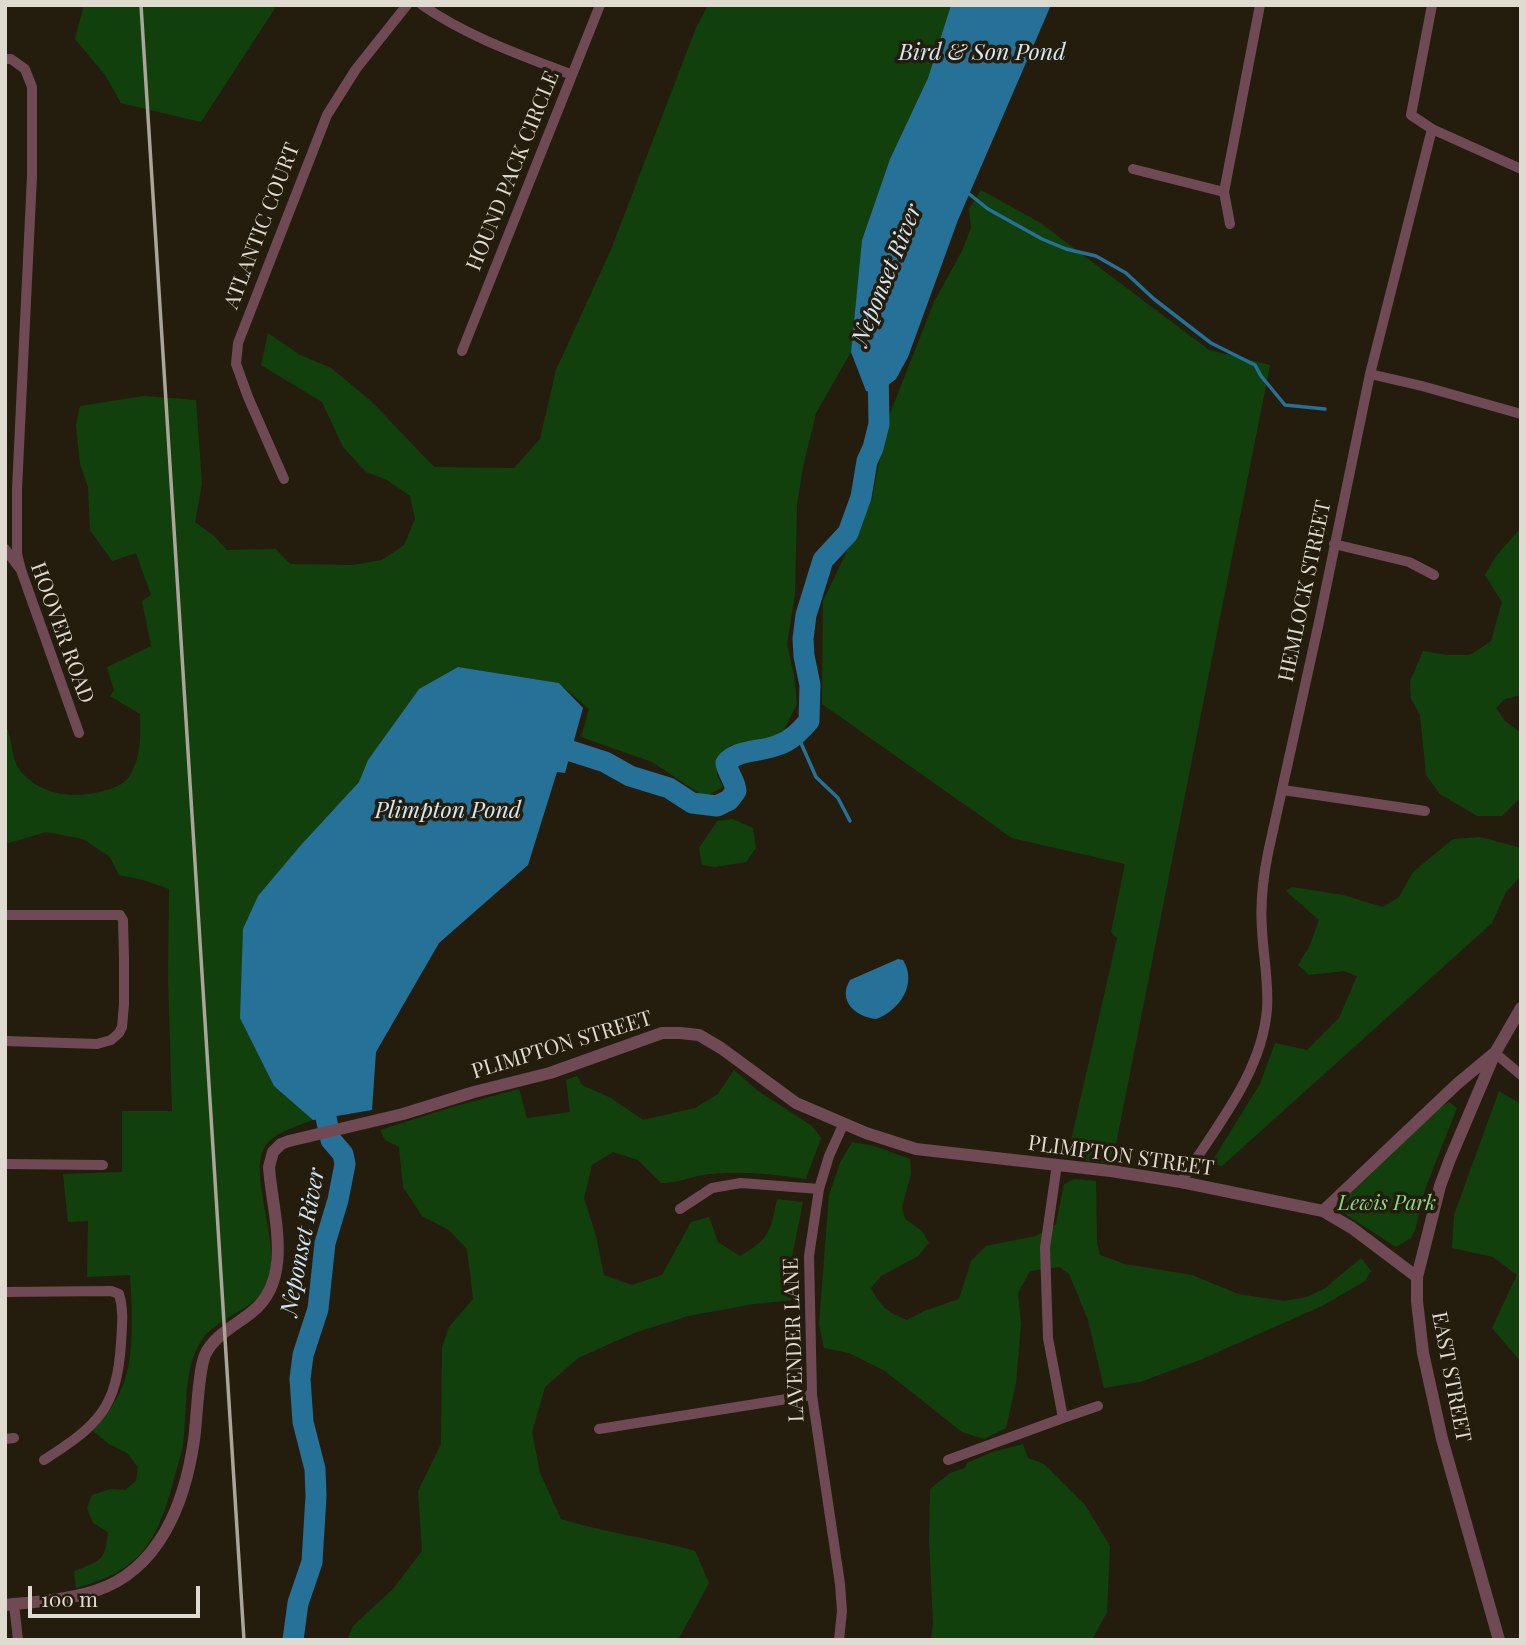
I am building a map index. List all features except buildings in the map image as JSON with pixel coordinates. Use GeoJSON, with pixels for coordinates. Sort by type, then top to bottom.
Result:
{"type":"FeatureCollection","features":[{"type":"Feature","properties":{"kind":"street","name":"ATLANTIC COURT"},"geometry":{"type":"LineString","coordinates":[[284,479],[236,364],[238,343],[327,116],[356,69],[407,5]]}},
{"type":"Feature","properties":{"kind":"street"},"geometry":{"type":"LineString","coordinates":[[422,5],[448,22],[488,42],[572,75]]}},
{"type":"Feature","properties":{"kind":"street","name":"HOUND PACK CIRCLE"},"geometry":{"type":"LineString","coordinates":[[462,351],[600,5]]}},
{"type":"Feature","properties":{"kind":"street"},"geometry":{"type":"LineString","coordinates":[[1230,224],[1224,192],[1260,5]]}},
{"type":"Feature","properties":{"kind":"street"},"geometry":{"type":"LineString","coordinates":[[1432,5],[1410,115],[1432,129],[1521,169]]}},
{"type":"Feature","properties":{"kind":"street"},"geometry":{"type":"LineString","coordinates":[[5,59],[11,59],[25,69],[32,87],[32,176],[17,489],[17,554],[22,570]]}},
{"type":"Feature","properties":{"kind":"street","name":"HEMLOCK STREET"},"geometry":{"type":"LineString","coordinates":[[1181,1182],[1250,1071],[1258,1052],[1267,1011],[1262,885],[1370,374],[1432,129]]}},
{"type":"Feature","properties":{"kind":"street"},"geometry":{"type":"LineString","coordinates":[[1133,169],[1224,192]]}},
{"type":"Feature","properties":{"kind":"street"},"geometry":{"type":"LineString","coordinates":[[1370,374],[1521,414]]}},
{"type":"Feature","properties":{"kind":"street"},"geometry":{"type":"LineString","coordinates":[[5,496],[17,489]]}},
{"type":"Feature","properties":{"kind":"street"},"geometry":{"type":"LineString","coordinates":[[1334,544],[1409,562],[1434,575]]}},
{"type":"Feature","properties":{"kind":"street","name":"HOOVER ROAD"},"geometry":{"type":"LineString","coordinates":[[5,549],[22,570],[79,733]]}},
{"type":"Feature","properties":{"kind":"street"},"geometry":{"type":"LineString","coordinates":[[1283,790],[1425,811]]}},
{"type":"Feature","properties":{"kind":"street"},"geometry":{"type":"LineString","coordinates":[[5,915],[122,916],[124,958],[122,1027],[116,1037],[97,1044],[5,1041]]}},
{"type":"Feature","properties":{"kind":"street","name":"EAST STREET"},"geometry":{"type":"LineString","coordinates":[[1499,1640],[1442,1439],[1423,1353],[1417,1301],[1418,1277],[1440,1186],[1495,1053],[1521,1008]]}},
{"type":"Feature","properties":{"kind":"street","name":"PLIMPTON STREET"},"geometry":{"type":"LineString","coordinates":[[10,1604],[76,1596],[113,1584],[133,1571],[159,1544],[172,1519],[191,1462],[204,1357],[222,1335],[262,1303],[274,1284],[278,1254],[269,1170],[271,1157],[281,1144],[550,1073],[662,1033],[699,1035],[796,1103],[843,1125],[916,1149],[1057,1164],[1181,1182],[1324,1211],[1352,1228],[1418,1277]]}},
{"type":"Feature","properties":{"kind":"street"},"geometry":{"type":"LineString","coordinates":[[1324,1211],[1457,1084],[1495,1053],[1521,1074]]}},
{"type":"Feature","properties":{"kind":"street","name":"LAVENDER LANE"},"geometry":{"type":"LineString","coordinates":[[839,1640],[842,1611],[840,1584],[812,1395],[809,1256],[819,1189],[829,1156],[843,1125]]}},
{"type":"Feature","properties":{"kind":"street"},"geometry":{"type":"LineString","coordinates":[[5,1164],[103,1165]]}},
{"type":"Feature","properties":{"kind":"street"},"geometry":{"type":"LineString","coordinates":[[1057,1164],[1045,1256],[1048,1338],[1063,1418]]}},
{"type":"Feature","properties":{"kind":"street"},"geometry":{"type":"LineString","coordinates":[[680,1209],[712,1188],[741,1182],[819,1189]]}},
{"type":"Feature","properties":{"kind":"street"},"geometry":{"type":"LineString","coordinates":[[5,1292],[111,1291],[118,1294],[122,1307],[120,1366],[111,1397],[82,1435],[44,1460]]}},
{"type":"Feature","properties":{"kind":"street"},"geometry":{"type":"LineString","coordinates":[[599,1429],[812,1395]]}},
{"type":"Feature","properties":{"kind":"street"},"geometry":{"type":"LineString","coordinates":[[948,1460],[1098,1406]]}},
{"type":"Feature","properties":{"kind":"street"},"geometry":{"type":"LineString","coordinates":[[10,1604],[18,1640]]}},
{"type":"Feature","properties":{"kind":"green space"},"geometry":{"type":"Polygon","coordinates":[[[84,5],[277,5],[201,122],[121,103],[105,75],[75,39],[84,5]]]}},
{"type":"Feature","properties":{"kind":"green space"},"geometry":{"type":"Polygon","coordinates":[[[708,5],[951,5],[928,78],[890,159],[862,240],[851,352],[816,413],[803,467],[797,505],[795,594],[787,644],[797,704],[783,732],[755,744],[731,745],[717,758],[717,775],[723,787],[705,797],[652,762],[581,737],[589,709],[559,683],[458,667],[419,689],[368,760],[359,782],[301,845],[304,1111],[313,1120],[276,1136],[266,1145],[261,1157],[262,1192],[271,1252],[271,1270],[266,1286],[252,1302],[208,1333],[196,1352],[189,1374],[181,1454],[166,1507],[151,1541],[141,1554],[115,1573],[76,1588],[74,1571],[100,1559],[107,1542],[108,1532],[93,1523],[87,1508],[92,1495],[111,1489],[125,1490],[136,1481],[138,1467],[127,1453],[109,1444],[93,1431],[114,1404],[127,1373],[132,1331],[130,1275],[87,1277],[88,1221],[68,1222],[63,1174],[122,1172],[122,1111],[172,1111],[168,976],[169,889],[119,875],[110,857],[83,839],[46,832],[5,844],[5,724],[15,761],[22,773],[40,787],[61,794],[84,795],[119,785],[129,777],[138,755],[140,714],[110,696],[114,690],[107,667],[151,646],[142,601],[151,595],[136,553],[112,561],[90,530],[88,487],[80,464],[76,425],[80,406],[144,396],[196,400],[202,484],[195,522],[227,550],[276,549],[290,564],[353,565],[382,560],[404,545],[415,519],[410,496],[387,480],[366,472],[343,447],[322,402],[261,365],[268,333],[300,355],[331,368],[371,401],[434,467],[514,468],[540,439],[556,370],[610,252],[696,28],[708,5]]]}},
{"type":"Feature","properties":{"kind":"green space"},"geometry":{"type":"Polygon","coordinates":[[[981,190],[1039,222],[1209,350],[1270,365],[1112,1164],[1067,1158],[1117,938],[1111,932],[1125,864],[1012,838],[822,704],[823,601],[872,499],[887,421],[934,302],[962,251],[971,228],[969,209],[981,190]]]}},
{"type":"Feature","properties":{"kind":"green space"},"geometry":{"type":"Polygon","coordinates":[[[1521,528],[1521,695],[1505,699],[1496,708],[1505,721],[1521,733],[1521,797],[1502,816],[1477,816],[1440,794],[1426,775],[1420,715],[1411,699],[1410,681],[1423,651],[1470,655],[1491,641],[1502,602],[1485,575],[1496,556],[1521,528]]]}},
{"type":"Feature","properties":{"kind":"green space"},"geometry":{"type":"Polygon","coordinates":[[[733,819],[753,828],[756,848],[746,862],[715,867],[702,865],[699,848],[717,821],[733,819]]]}},
{"type":"Feature","properties":{"kind":"green space"},"geometry":{"type":"Polygon","coordinates":[[[1480,837],[1521,848],[1521,876],[1506,892],[1492,923],[1222,1166],[1211,1163],[1260,1084],[1275,1043],[1307,1050],[1339,1018],[1357,976],[1344,971],[1309,975],[1298,965],[1309,947],[1319,920],[1286,891],[1292,887],[1343,895],[1383,907],[1399,897],[1413,872],[1453,839],[1480,837]]]}},
{"type":"Feature","properties":{"kind":"green space"},"geometry":{"type":"Polygon","coordinates":[[[734,1070],[758,1091],[812,1126],[821,1138],[806,1179],[735,1173],[704,1175],[661,1183],[638,1160],[613,1152],[592,1165],[584,1198],[604,1275],[632,1285],[662,1275],[691,1222],[709,1217],[718,1242],[740,1256],[767,1234],[777,1199],[803,1202],[791,1262],[794,1300],[688,1316],[634,1333],[578,1358],[545,1387],[532,1432],[540,1473],[561,1519],[695,1551],[709,1583],[678,1640],[347,1640],[353,1626],[393,1589],[422,1551],[418,1491],[441,1444],[442,1347],[449,1327],[473,1299],[467,1249],[449,1230],[422,1216],[403,1187],[399,1147],[385,1140],[380,1130],[519,1089],[527,1118],[570,1112],[566,1080],[577,1076],[582,1085],[611,1098],[643,1120],[695,1108],[718,1094],[734,1070]]]}},
{"type":"Feature","properties":{"kind":"green space"},"geometry":{"type":"Polygon","coordinates":[[[1499,1091],[1521,1104],[1521,1362],[1492,1328],[1517,1275],[1493,1257],[1452,1248],[1454,1215],[1499,1091]]]}},
{"type":"Feature","properties":{"kind":"green space","name":"Lewis Park"},"geometry":{"type":"Polygon","coordinates":[[[1449,1102],[1457,1108],[1425,1189],[1415,1230],[1411,1238],[1396,1247],[1345,1214],[1342,1205],[1346,1198],[1436,1111],[1449,1102]]]}},
{"type":"Feature","properties":{"kind":"green space"},"geometry":{"type":"Polygon","coordinates":[[[852,1142],[874,1146],[910,1159],[911,1174],[902,1207],[905,1219],[922,1231],[929,1243],[918,1256],[881,1276],[871,1288],[885,1308],[907,1320],[959,1299],[971,1261],[986,1246],[1036,1236],[1056,1224],[1064,1184],[1074,1179],[1096,1181],[1097,1243],[1100,1255],[1125,1264],[1192,1275],[1238,1294],[1284,1301],[1307,1297],[1324,1289],[1361,1258],[1371,1271],[1365,1281],[1322,1306],[1202,1359],[1140,1382],[1104,1388],[1088,1320],[1069,1274],[1060,1267],[1030,1271],[1018,1293],[1021,1324],[1016,1383],[1006,1428],[984,1439],[962,1432],[885,1371],[849,1353],[824,1348],[819,1324],[829,1195],[840,1163],[852,1142]]]}},
{"type":"Feature","properties":{"kind":"green space"},"geometry":{"type":"Polygon","coordinates":[[[1023,1444],[1028,1458],[1044,1464],[1085,1505],[1110,1546],[1107,1612],[1092,1640],[931,1640],[933,1623],[929,1539],[930,1489],[950,1473],[965,1468],[967,1463],[992,1452],[1023,1444]]]}},
{"type":"Feature","properties":{"kind":"water","name":"Bird & Son Pond"},"geometry":{"type":"Polygon","coordinates":[[[951,5],[1051,5],[958,220],[908,357],[896,379],[878,393],[866,391],[851,352],[862,240],[890,159],[928,78],[951,5]]]}},
{"type":"Feature","properties":{"kind":"water","name":"Plimpton Pond"},"geometry":{"type":"Polygon","coordinates":[[[458,667],[559,683],[583,708],[565,773],[557,772],[528,865],[439,943],[376,1052],[372,1110],[313,1120],[274,1086],[240,1018],[243,929],[258,896],[359,782],[368,760],[419,689],[458,667]]]}},
{"type":"Feature","properties":{"kind":"water"},"geometry":{"type":"Polygon","coordinates":[[[898,959],[903,960],[908,978],[904,996],[899,1003],[876,1019],[862,1015],[851,1007],[846,995],[850,980],[898,959]]]}},
{"type":"Feature","properties":{"kind":"waterway"},"geometry":{"type":"LineString","coordinates":[[968,193],[988,209],[1042,239],[1066,249],[1096,256],[1126,273],[1154,299],[1211,343],[1255,365],[1285,405],[1325,409]]}},
{"type":"Feature","properties":{"kind":"waterway","name":"Neponset River"},"geometry":{"type":"LineString","coordinates":[[545,751],[571,751],[605,762],[630,776],[669,788],[692,803],[717,806],[729,800],[736,791],[726,763],[731,758],[783,743],[809,721],[810,685],[803,639],[806,615],[823,560],[848,533],[861,497],[867,461],[879,424],[878,365]]}},
{"type":"Feature","properties":{"kind":"waterway"},"geometry":{"type":"LineString","coordinates":[[797,734],[816,777],[838,798],[850,821]]}},
{"type":"Feature","properties":{"kind":"waterway","name":"Neponset River"},"geometry":{"type":"LineString","coordinates":[[293,1640],[298,1603],[312,1562],[316,1496],[315,1469],[303,1422],[300,1379],[303,1355],[318,1309],[325,1243],[345,1164],[343,1154],[331,1140],[320,1091]]}},
{"type":"Feature","properties":{"kind":"railway"},"geometry":{"type":"LineString","coordinates":[[141,5],[244,1640]]}}]}
